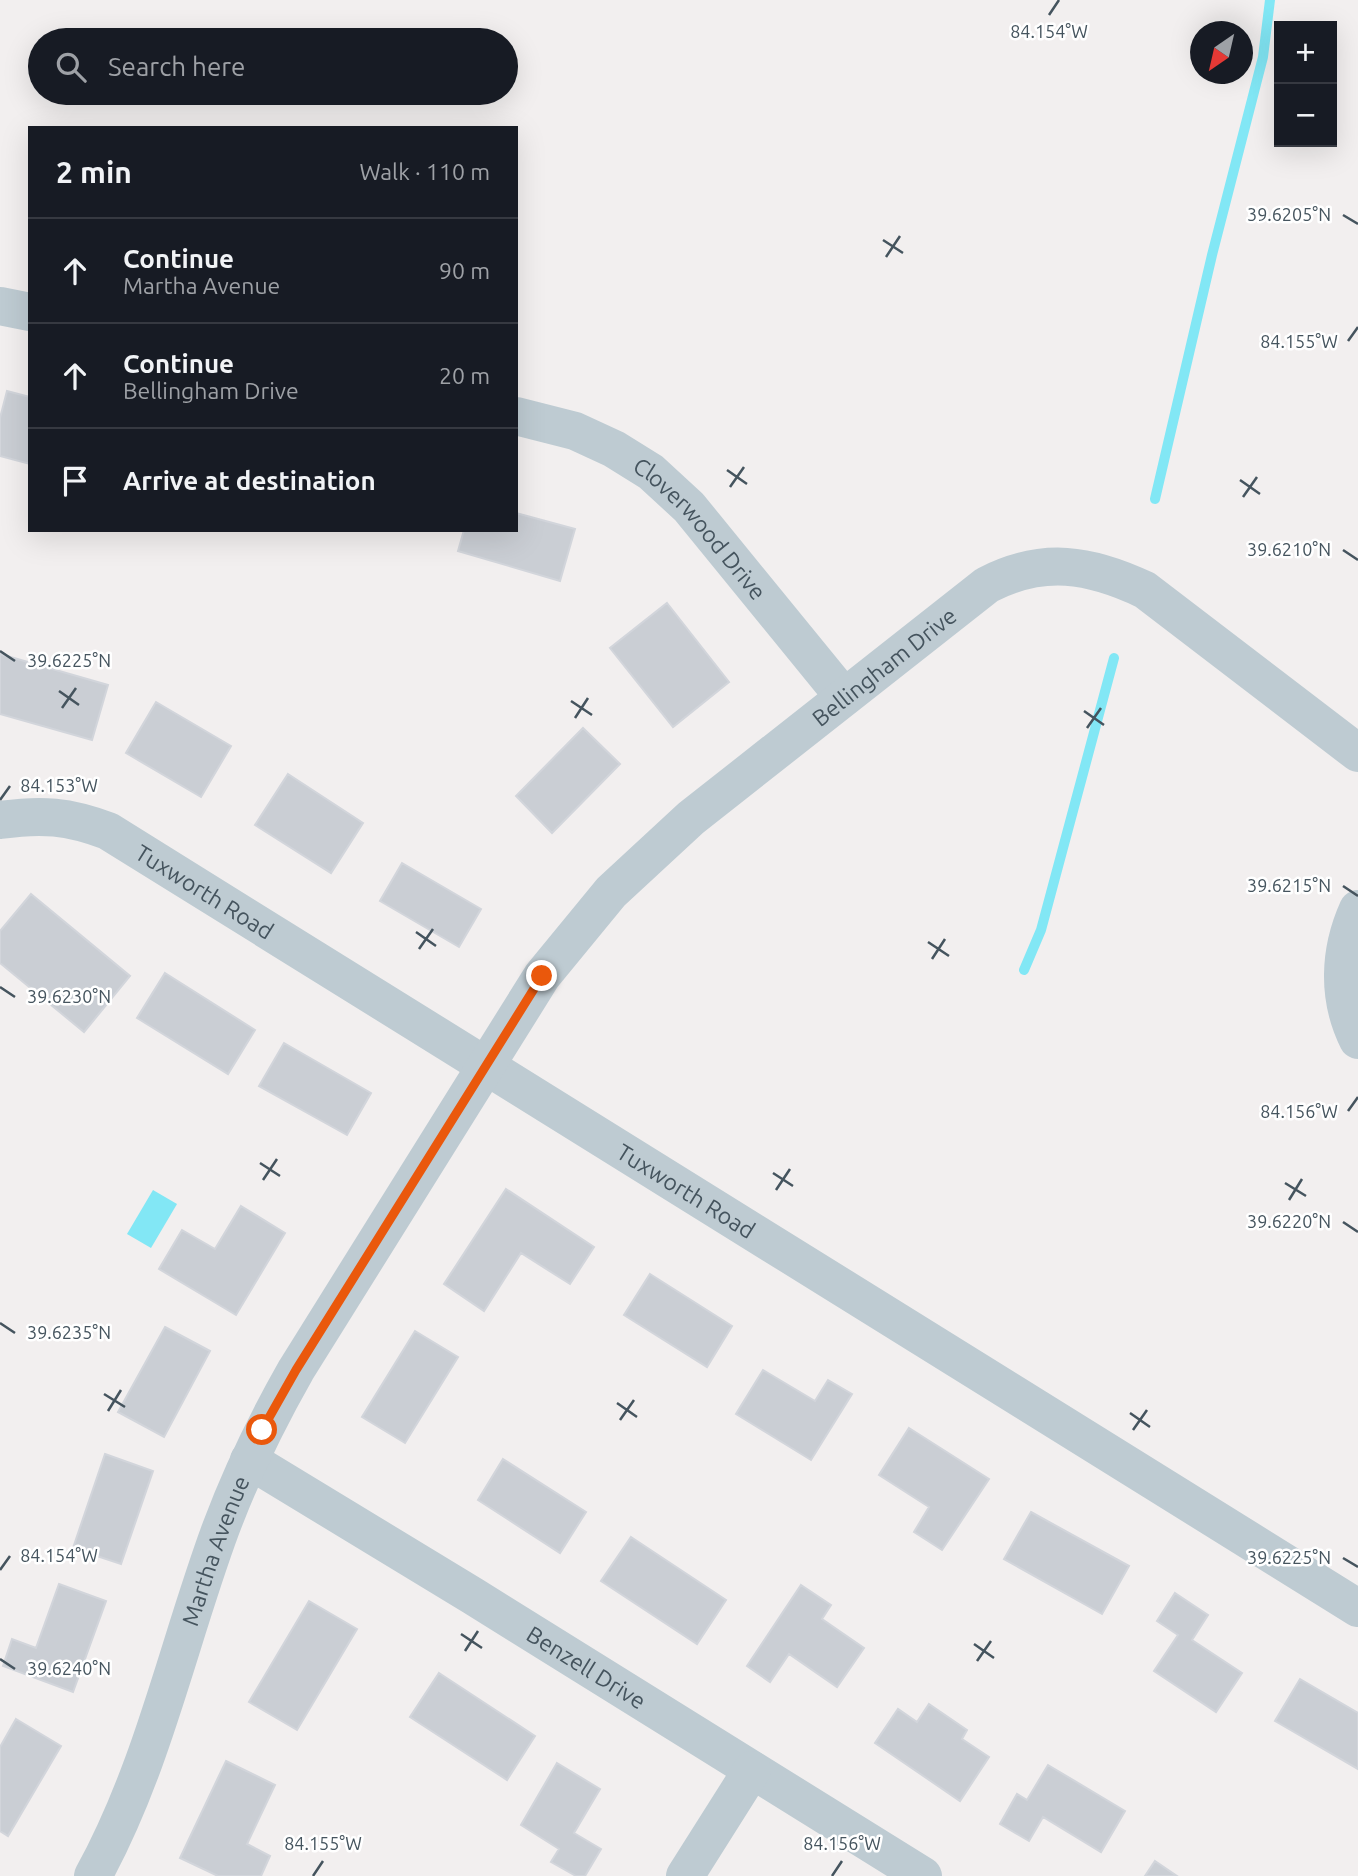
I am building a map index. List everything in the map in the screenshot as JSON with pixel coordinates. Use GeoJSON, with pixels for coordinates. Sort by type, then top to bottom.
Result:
{"type":"FeatureCollection","features":[{"type":"Feature","properties":{"kind":"street"},"geometry":{"type":"LineString","coordinates":[[0,306],[28,312]]}},
{"type":"Feature","properties":{"kind":"street","name":"Cloverwood Drive"},"geometry":{"type":"LineString","coordinates":[[518,417],[575,431],[614,449],[651,472],[689,507],[844,697]]}},
{"type":"Feature","properties":{"kind":"street","name":"Bellingham Drive"},"geometry":{"type":"LineString","coordinates":[[487,1066],[542,976],[611,892],[691,818],[987,585],[1011,573],[1041,567],[1073,566],[1108,573],[1145,590],[1358,754]]}},
{"type":"Feature","properties":{"kind":"street","name":"Tuxworth Road"},"geometry":{"type":"LineString","coordinates":[[0,820],[41,814],[80,821],[108,831],[1358,1608]]}},
{"type":"Feature","properties":{"kind":"street"},"geometry":{"type":"LineString","coordinates":[[1358,909],[1350,927],[1343,960],[1343,994],[1350,1024],[1358,1040]]}},
{"type":"Feature","properties":{"kind":"street","name":"Martha Avenue"},"geometry":{"type":"LineString","coordinates":[[93,1876],[118,1830],[140,1777],[221,1528],[248,1461],[296,1370],[487,1066]]}},
{"type":"Feature","properties":{"kind":"street","name":"Benzell Drive"},"geometry":{"type":"LineString","coordinates":[[248,1461],[923,1876]]}},
{"type":"Feature","properties":{"kind":"street"},"geometry":{"type":"LineString","coordinates":[[685,1876],[752,1770]]}},
{"type":"Feature","properties":{"kind":"water"},"geometry":{"type":"Polygon","coordinates":[[[153,1190],[177,1204],[151,1248],[127,1234],[153,1190]]]}},
{"type":"Feature","properties":{"kind":"building"},"geometry":{"type":"Polygon","coordinates":[[[7,391],[28,396],[28,463],[0,456],[0,418],[7,391]]]}},
{"type":"Feature","properties":{"kind":"building"},"geometry":{"type":"Polygon","coordinates":[[[518,514],[575,529],[560,581],[458,551],[463,532],[518,532],[518,514]]]}},
{"type":"Feature","properties":{"kind":"building"},"geometry":{"type":"Polygon","coordinates":[[[667,603],[729,682],[673,727],[610,648],[667,603]]]}},
{"type":"Feature","properties":{"kind":"building"},"geometry":{"type":"Polygon","coordinates":[[[0,654],[108,685],[92,740],[0,714],[0,654]]]}},
{"type":"Feature","properties":{"kind":"building"},"geometry":{"type":"Polygon","coordinates":[[[156,702],[231,746],[201,797],[126,753],[156,702]]]}},
{"type":"Feature","properties":{"kind":"building"},"geometry":{"type":"Polygon","coordinates":[[[583,728],[620,764],[552,833],[516,796],[583,728]]]}},
{"type":"Feature","properties":{"kind":"building"},"geometry":{"type":"Polygon","coordinates":[[[288,774],[363,823],[331,873],[255,825],[288,774]]]}},
{"type":"Feature","properties":{"kind":"building"},"geometry":{"type":"Polygon","coordinates":[[[402,863],[481,909],[459,947],[380,901],[402,863]]]}},
{"type":"Feature","properties":{"kind":"building"},"geometry":{"type":"Polygon","coordinates":[[[31,894],[130,976],[84,1032],[0,963],[0,931],[31,894]]]}},
{"type":"Feature","properties":{"kind":"building"},"geometry":{"type":"Polygon","coordinates":[[[165,973],[255,1030],[228,1074],[137,1018],[165,973]]]}},
{"type":"Feature","properties":{"kind":"building"},"geometry":{"type":"Polygon","coordinates":[[[284,1043],[371,1093],[347,1135],[259,1086],[284,1043]]]}},
{"type":"Feature","properties":{"kind":"building"},"geometry":{"type":"Polygon","coordinates":[[[506,1189],[594,1247],[570,1284],[521,1253],[484,1311],[444,1284],[506,1189]]]}},
{"type":"Feature","properties":{"kind":"building"},"geometry":{"type":"Polygon","coordinates":[[[241,1206],[285,1233],[236,1315],[159,1269],[182,1230],[215,1249],[241,1206]]]}},
{"type":"Feature","properties":{"kind":"building"},"geometry":{"type":"Polygon","coordinates":[[[650,1274],[732,1326],[707,1367],[624,1315],[650,1274]]]}},
{"type":"Feature","properties":{"kind":"building"},"geometry":{"type":"Polygon","coordinates":[[[165,1327],[210,1351],[164,1437],[118,1412],[165,1327]]]}},
{"type":"Feature","properties":{"kind":"building"},"geometry":{"type":"Polygon","coordinates":[[[415,1331],[458,1357],[405,1443],[362,1417],[415,1331]]]}},
{"type":"Feature","properties":{"kind":"building"},"geometry":{"type":"Polygon","coordinates":[[[763,1370],[815,1401],[828,1380],[852,1394],[811,1460],[736,1414],[763,1370]]]}},
{"type":"Feature","properties":{"kind":"building"},"geometry":{"type":"Polygon","coordinates":[[[909,1428],[989,1479],[942,1550],[914,1532],[929,1507],[879,1475],[909,1428]]]}},
{"type":"Feature","properties":{"kind":"building"},"geometry":{"type":"Polygon","coordinates":[[[105,1454],[153,1471],[121,1564],[73,1548],[105,1454]]]}},
{"type":"Feature","properties":{"kind":"building"},"geometry":{"type":"Polygon","coordinates":[[[503,1459],[586,1512],[560,1553],[478,1500],[503,1459]]]}},
{"type":"Feature","properties":{"kind":"building"},"geometry":{"type":"Polygon","coordinates":[[[1031,1512],[1129,1566],[1102,1614],[1004,1559],[1031,1512]]]}},
{"type":"Feature","properties":{"kind":"building"},"geometry":{"type":"Polygon","coordinates":[[[631,1537],[726,1600],[697,1644],[601,1581],[631,1537]]]}},
{"type":"Feature","properties":{"kind":"building"},"geometry":{"type":"Polygon","coordinates":[[[59,1584],[106,1601],[73,1692],[3,1666],[12,1639],[36,1648],[59,1584]]]}},
{"type":"Feature","properties":{"kind":"building"},"geometry":{"type":"Polygon","coordinates":[[[801,1585],[831,1605],[822,1619],[864,1648],[837,1687],[789,1654],[770,1682],[747,1666],[801,1585]]]}},
{"type":"Feature","properties":{"kind":"building"},"geometry":{"type":"Polygon","coordinates":[[[1175,1593],[1208,1615],[1192,1640],[1242,1673],[1216,1712],[1154,1671],[1178,1635],[1157,1621],[1175,1593]]]}},
{"type":"Feature","properties":{"kind":"building"},"geometry":{"type":"Polygon","coordinates":[[[309,1601],[357,1629],[297,1730],[249,1702],[309,1601]]]}},
{"type":"Feature","properties":{"kind":"building"},"geometry":{"type":"Polygon","coordinates":[[[439,1673],[535,1736],[507,1780],[410,1717],[439,1673]]]}},
{"type":"Feature","properties":{"kind":"building"},"geometry":{"type":"Polygon","coordinates":[[[1300,1679],[1358,1713],[1358,1769],[1275,1721],[1300,1679]]]}},
{"type":"Feature","properties":{"kind":"building"},"geometry":{"type":"Polygon","coordinates":[[[929,1704],[967,1730],[962,1739],[989,1757],[960,1801],[875,1743],[898,1709],[917,1722],[929,1704]]]}},
{"type":"Feature","properties":{"kind":"building"},"geometry":{"type":"Polygon","coordinates":[[[16,1719],[61,1746],[8,1836],[0,1831],[0,1747],[16,1719]]]}},
{"type":"Feature","properties":{"kind":"building"},"geometry":{"type":"Polygon","coordinates":[[[226,1761],[275,1785],[247,1844],[270,1856],[261,1876],[218,1876],[180,1858],[226,1761]]]}},
{"type":"Feature","properties":{"kind":"building"},"geometry":{"type":"Polygon","coordinates":[[[557,1763],[600,1789],[574,1833],[601,1849],[585,1876],[576,1876],[551,1862],[559,1849],[521,1825],[557,1763]]]}},
{"type":"Feature","properties":{"kind":"building"},"geometry":{"type":"Polygon","coordinates":[[[1048,1765],[1125,1811],[1101,1852],[1043,1817],[1029,1841],[1000,1824],[1017,1794],[1027,1800],[1048,1765]]]}},
{"type":"Feature","properties":{"kind":"building"},"geometry":{"type":"Polygon","coordinates":[[[1155,1861],[1177,1876],[1145,1876],[1155,1861]]]}},
{"type":"Feature","properties":{"kind":"waterway"},"geometry":{"type":"LineString","coordinates":[[1155,499],[1212,255],[1263,57],[1270,0]]}},
{"type":"Feature","properties":{"kind":"waterway"},"geometry":{"type":"LineString","coordinates":[[1024,970],[1041,930],[1114,658]]}},
{"type":"Feature","properties":{"kind":"route"},"geometry":{"type":"LineString","coordinates":[[262,1430],[296,1370],[542,976]]}}]}
